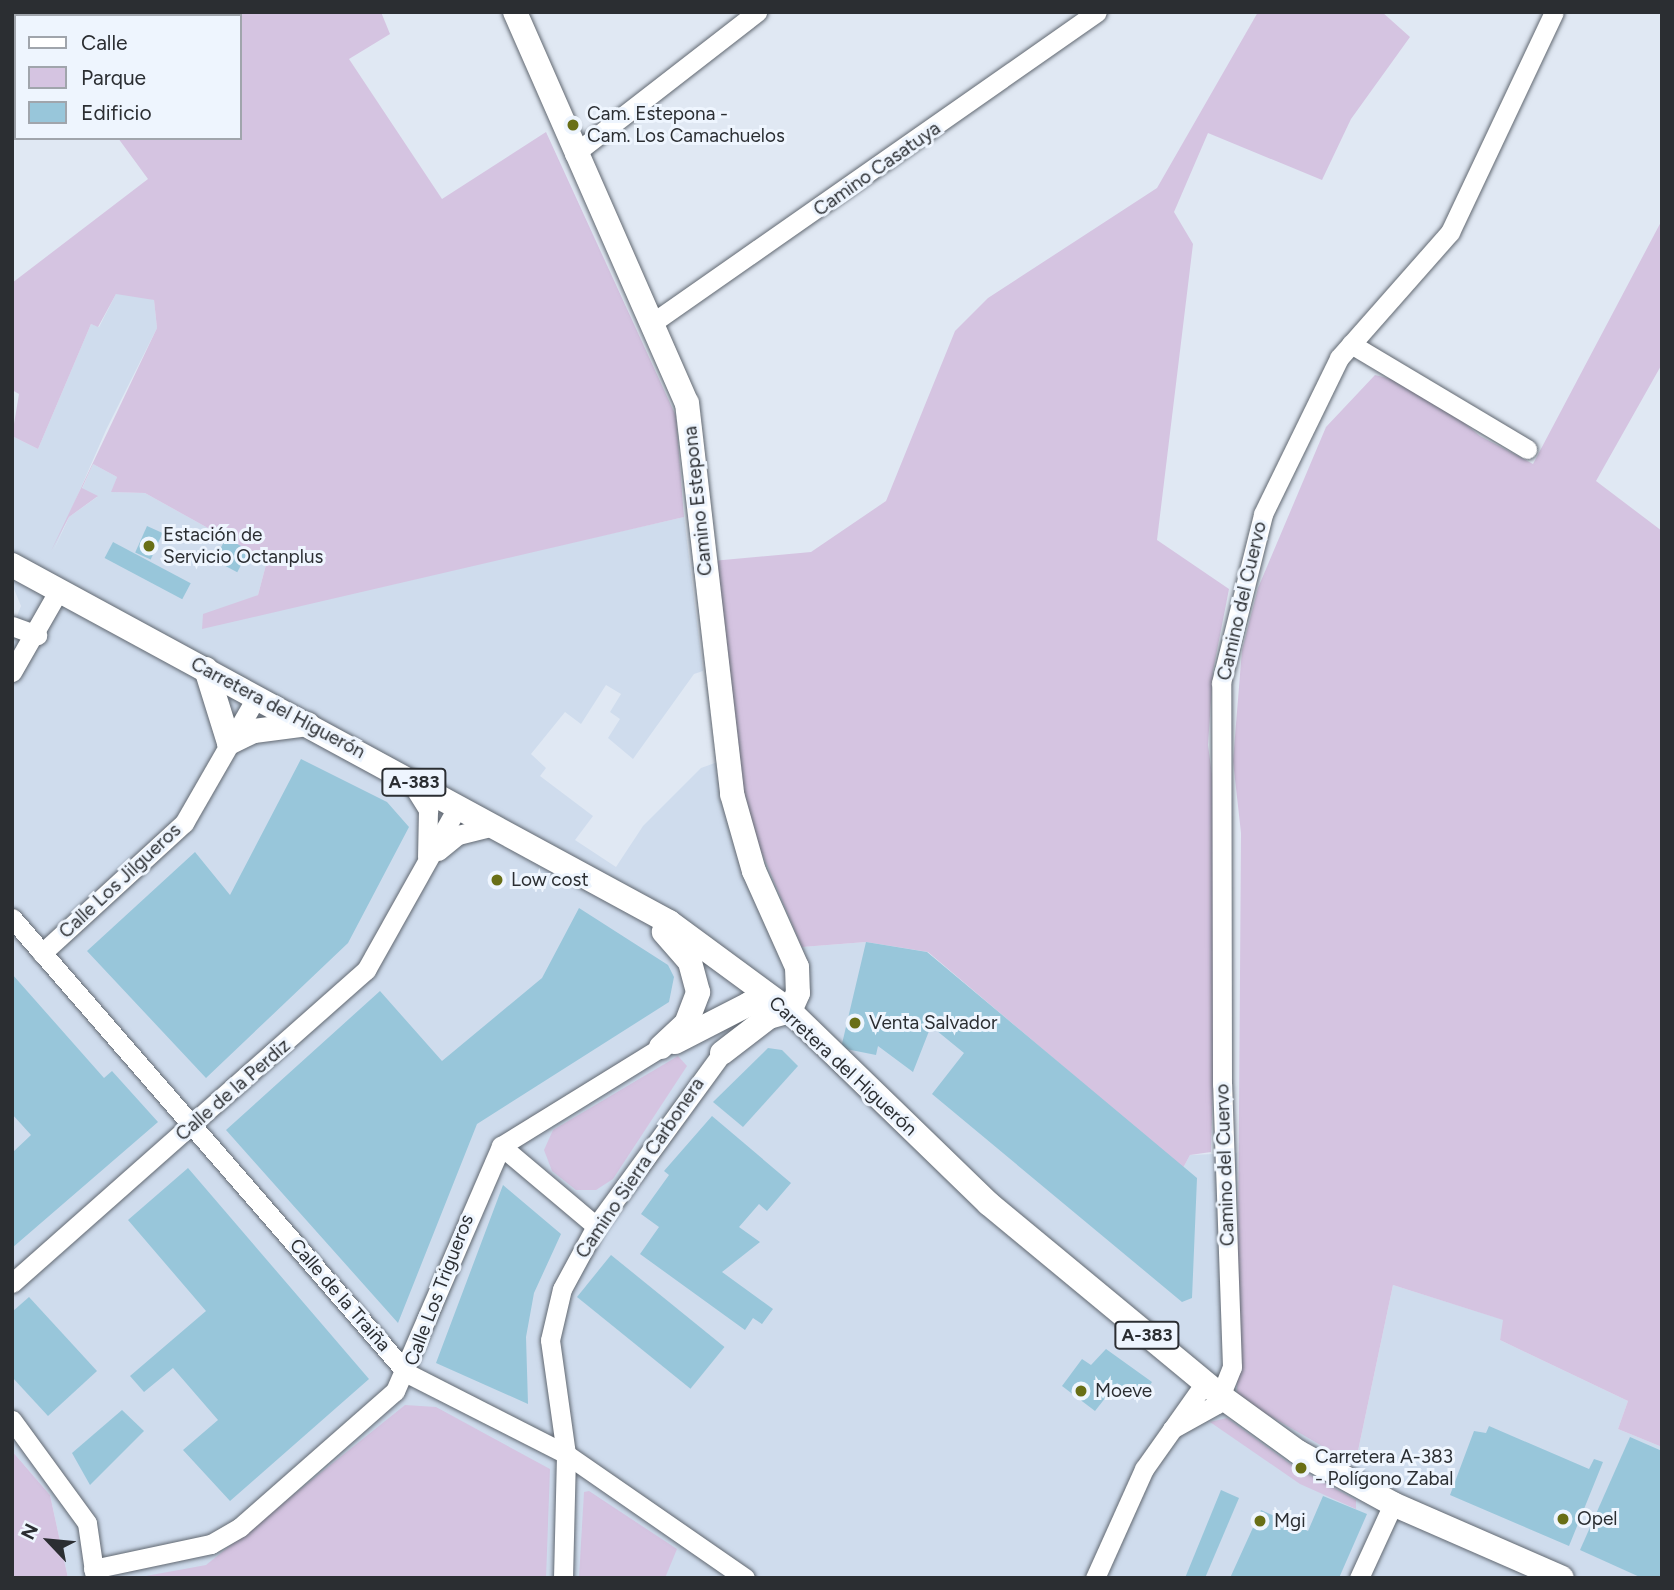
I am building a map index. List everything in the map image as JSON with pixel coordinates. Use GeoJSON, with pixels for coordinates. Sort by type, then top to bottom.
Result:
{"type":"FeatureCollection","features":[{"type":"Feature","properties":{"kind":"main road","name":"Camino Estepona"},"geometry":{"type":"LineString","coordinates":[[515,12],[574,154],[655,321],[687,403],[732,794],[754,871],[797,967],[798,993],[773,1001]]}},
{"type":"Feature","properties":{"kind":"main road","name":"Carretera del Higuerón"},"geometry":{"type":"LineString","coordinates":[[12,565],[669,922],[773,1001],[989,1204],[1214,1390],[1298,1452],[1523,1570],[1562,1578]]}},
{"type":"Feature","properties":{"kind":"main road"},"geometry":{"type":"LineString","coordinates":[[206,669],[229,743],[254,731],[309,724]]}},
{"type":"Feature","properties":{"kind":"main road"},"geometry":{"type":"LineString","coordinates":[[614,893],[660,928],[695,973],[698,992],[690,1018],[661,1047]]}},
{"type":"Feature","properties":{"kind":"main road"},"geometry":{"type":"LineString","coordinates":[[661,1047],[773,1001]]}},
{"type":"Feature","properties":{"kind":"main road"},"geometry":{"type":"LineString","coordinates":[[718,1056],[769,1017],[773,1001]]}},
{"type":"Feature","properties":{"kind":"main road"},"geometry":{"type":"LineString","coordinates":[[705,1028],[723,1037],[718,1056]]}},
{"type":"Feature","properties":{"kind":"street"},"geometry":{"type":"LineString","coordinates":[[574,154],[757,12]]}},
{"type":"Feature","properties":{"kind":"street","name":"Camino Casatuya"},"geometry":{"type":"LineString","coordinates":[[655,321],[1097,12]]}},
{"type":"Feature","properties":{"kind":"street","name":"Camino del Cuervo"},"geometry":{"type":"LineString","coordinates":[[1095,1578],[1144,1469],[1172,1429],[1214,1390],[1232,1367],[1222,1084],[1221,683],[1263,514],[1351,344],[1450,232],[1554,12]]}},
{"type":"Feature","properties":{"kind":"street"},"geometry":{"type":"LineString","coordinates":[[1351,344],[1527,449]]}},
{"type":"Feature","properties":{"kind":"street"},"geometry":{"type":"LineString","coordinates":[[12,672],[37,635],[59,590]]}},
{"type":"Feature","properties":{"kind":"street"},"geometry":{"type":"LineString","coordinates":[[12,626],[37,635]]}},
{"type":"Feature","properties":{"kind":"street","name":"Calle Los Jilgueros"},"geometry":{"type":"LineString","coordinates":[[42,953],[184,823],[257,696]]}},
{"type":"Feature","properties":{"kind":"street","name":"Calle de la Perdiz"},"geometry":{"type":"LineString","coordinates":[[407,778],[428,810],[428,864]]}},
{"type":"Feature","properties":{"kind":"street","name":"Calle de la Perdiz"},"geometry":{"type":"LineString","coordinates":[[12,1283],[366,970],[428,864],[458,806]]}},
{"type":"Feature","properties":{"kind":"street","name":"Calle de la Perdiz"},"geometry":{"type":"LineString","coordinates":[[428,864],[458,835],[494,826]]}},
{"type":"Feature","properties":{"kind":"street","name":"Calle de la Traiña"},"geometry":{"type":"LineString","coordinates":[[12,918],[407,1373],[566,1454],[746,1578]]}},
{"type":"Feature","properties":{"kind":"street","name":"Calle Los Trigueros"},"geometry":{"type":"LineString","coordinates":[[94,1573],[211,1544],[240,1527],[407,1373],[477,1190],[501,1146],[661,1047]]}},
{"type":"Feature","properties":{"kind":"street","name":"Camino Sierra Carbonera"},"geometry":{"type":"LineString","coordinates":[[563,1578],[566,1454],[550,1340],[562,1289],[596,1226],[718,1056]]}},
{"type":"Feature","properties":{"kind":"street"},"geometry":{"type":"LineString","coordinates":[[501,1146],[596,1226]]}},
{"type":"Feature","properties":{"kind":"street"},"geometry":{"type":"LineString","coordinates":[[12,1420],[87,1523],[94,1573]]}},
{"type":"Feature","properties":{"kind":"street"},"geometry":{"type":"LineString","coordinates":[[1359,1578],[1393,1504]]}},
{"type":"Feature","properties":{"kind":"shaded area"},"geometry":{"type":"Polygon","coordinates":[[[128,291],[154,300],[157,328],[106,430],[53,552],[69,517],[97,497],[82,489],[93,464],[117,477],[112,492],[145,493],[267,561],[258,595],[205,626],[684,517],[703,671],[694,674],[633,759],[608,738],[620,719],[610,712],[621,694],[606,685],[581,724],[565,712],[531,754],[546,768],[540,776],[593,816],[575,840],[616,867],[643,826],[701,768],[737,755],[802,947],[866,942],[927,952],[1183,1168],[1190,1155],[1237,1153],[1238,1397],[1355,1465],[1393,1285],[1504,1320],[1500,1340],[1628,1401],[1618,1429],[1662,1447],[1662,1578],[68,1578],[50,1495],[12,1451],[12,628],[21,606],[12,584],[12,436],[38,449],[91,324],[99,327],[116,294],[128,291]]]}},
{"type":"Feature","properties":{"kind":"green space"},"geometry":{"type":"Polygon","coordinates":[[[381,12],[390,34],[349,59],[442,199],[546,132],[676,416],[684,517],[202,629],[203,614],[258,595],[267,561],[145,493],[111,492],[117,477],[93,464],[82,488],[98,496],[69,517],[51,551],[157,328],[154,300],[116,294],[98,327],[91,324],[38,449],[12,436],[19,394],[12,390],[12,283],[148,179],[119,140],[242,140],[242,14],[25,14],[381,12]]]}},
{"type":"Feature","properties":{"kind":"green space"},"geometry":{"type":"Polygon","coordinates":[[[1258,12],[1382,12],[1410,37],[1351,119],[1322,180],[1208,133],[1174,212],[1193,244],[1157,540],[1229,589],[1213,671],[1208,745],[1220,834],[1211,1152],[1190,1155],[1183,1168],[928,952],[866,942],[802,947],[758,844],[741,780],[712,561],[811,552],[886,501],[955,331],[988,298],[1157,188],[1258,12]]]}},
{"type":"Feature","properties":{"kind":"green space"},"geometry":{"type":"Polygon","coordinates":[[[1662,220],[1662,364],[1596,481],[1662,531],[1662,1447],[1618,1429],[1628,1401],[1500,1340],[1503,1320],[1393,1285],[1355,1465],[1237,1397],[1241,833],[1233,761],[1242,650],[1258,588],[1326,427],[1375,375],[1419,386],[1480,436],[1533,464],[1662,220]]]}},
{"type":"Feature","properties":{"kind":"green space"},"geometry":{"type":"Polygon","coordinates":[[[678,1056],[687,1066],[613,1179],[596,1190],[576,1190],[552,1171],[544,1150],[553,1130],[678,1056]]]}},
{"type":"Feature","properties":{"kind":"green space"},"geometry":{"type":"Polygon","coordinates":[[[405,1405],[436,1407],[550,1469],[546,1578],[135,1578],[206,1565],[405,1405]]]}},
{"type":"Feature","properties":{"kind":"green space"},"geometry":{"type":"Polygon","coordinates":[[[1227,1418],[1293,1466],[1356,1500],[1356,1509],[1300,1484],[1210,1422],[1227,1418]]]}},
{"type":"Feature","properties":{"kind":"green space"},"geometry":{"type":"Polygon","coordinates":[[[12,1451],[50,1495],[68,1578],[12,1578],[12,1451]]]}},
{"type":"Feature","properties":{"kind":"green space"},"geometry":{"type":"Polygon","coordinates":[[[589,1491],[677,1549],[665,1578],[579,1578],[584,1492],[589,1491]]]}},
{"type":"Feature","properties":{"kind":"building"},"geometry":{"type":"Polygon","coordinates":[[[147,526],[163,533],[151,559],[135,552],[147,526]]]}},
{"type":"Feature","properties":{"kind":"building"},"geometry":{"type":"Polygon","coordinates":[[[226,538],[249,550],[237,572],[214,560],[226,538]]]}},
{"type":"Feature","properties":{"kind":"building"},"geometry":{"type":"Polygon","coordinates":[[[113,542],[191,583],[182,599],[105,558],[113,542]]]}},
{"type":"Feature","properties":{"kind":"building"},"geometry":{"type":"Polygon","coordinates":[[[301,759],[387,802],[409,827],[348,943],[206,1078],[87,951],[195,852],[230,895],[301,759]]]}},
{"type":"Feature","properties":{"kind":"building"},"geometry":{"type":"Polygon","coordinates":[[[579,908],[668,965],[674,977],[669,1002],[477,1124],[398,1323],[226,1130],[380,991],[442,1061],[542,978],[579,908]]]}},
{"type":"Feature","properties":{"kind":"building"},"geometry":{"type":"Polygon","coordinates":[[[866,942],[927,952],[1197,1178],[1192,1298],[1182,1302],[932,1094],[964,1053],[931,1026],[913,1072],[878,1046],[876,1055],[841,1048],[866,942]]]}},
{"type":"Feature","properties":{"kind":"building"},"geometry":{"type":"Polygon","coordinates":[[[12,974],[104,1078],[112,1071],[158,1122],[12,1248],[12,1153],[31,1135],[12,1114],[12,974]]]}},
{"type":"Feature","properties":{"kind":"building"},"geometry":{"type":"Polygon","coordinates":[[[768,1048],[782,1050],[798,1066],[743,1127],[713,1102],[768,1048]]]}},
{"type":"Feature","properties":{"kind":"building"},"geometry":{"type":"Polygon","coordinates":[[[712,1116],[791,1183],[767,1211],[759,1204],[739,1227],[760,1242],[722,1272],[773,1309],[762,1324],[753,1318],[745,1330],[640,1254],[659,1227],[641,1214],[669,1175],[664,1171],[712,1116]]]}},
{"type":"Feature","properties":{"kind":"building"},"geometry":{"type":"Polygon","coordinates":[[[188,1168],[369,1379],[230,1501],[183,1450],[218,1420],[173,1368],[144,1392],[130,1376],[206,1311],[128,1220],[188,1168]]]}},
{"type":"Feature","properties":{"kind":"building"},"geometry":{"type":"Polygon","coordinates":[[[503,1185],[561,1234],[534,1293],[526,1337],[528,1404],[436,1363],[503,1185]]]}},
{"type":"Feature","properties":{"kind":"building"},"geometry":{"type":"Polygon","coordinates":[[[611,1255],[724,1347],[690,1389],[577,1297],[611,1255]]]}},
{"type":"Feature","properties":{"kind":"building"},"geometry":{"type":"Polygon","coordinates":[[[29,1297],[97,1371],[48,1416],[12,1377],[12,1312],[29,1297]]]}},
{"type":"Feature","properties":{"kind":"building"},"geometry":{"type":"Polygon","coordinates":[[[1106,1349],[1152,1382],[1140,1400],[1117,1383],[1095,1411],[1062,1386],[1082,1359],[1091,1365],[1106,1349]]]}},
{"type":"Feature","properties":{"kind":"building"},"geometry":{"type":"Polygon","coordinates":[[[122,1410],[144,1431],[90,1485],[72,1453],[122,1410]]]}},
{"type":"Feature","properties":{"kind":"building"},"geometry":{"type":"Polygon","coordinates":[[[1489,1426],[1589,1469],[1594,1459],[1603,1462],[1569,1546],[1450,1495],[1474,1431],[1486,1433],[1489,1426]]]}},
{"type":"Feature","properties":{"kind":"building"},"geometry":{"type":"Polygon","coordinates":[[[1630,1437],[1662,1451],[1662,1578],[1642,1578],[1580,1550],[1630,1437]]]}},
{"type":"Feature","properties":{"kind":"building"},"geometry":{"type":"Polygon","coordinates":[[[1221,1490],[1239,1498],[1205,1578],[1185,1578],[1221,1490]]]}},
{"type":"Feature","properties":{"kind":"building"},"geometry":{"type":"Polygon","coordinates":[[[1323,1496],[1367,1514],[1339,1578],[1230,1578],[1261,1510],[1308,1531],[1323,1496]]]}},
{"type":"Feature","properties":{"kind":"place","name":"Cam. Estepona - Cam. Los Camachuelos"},"geometry":{"type":"Point","coordinates":[573,125]}},
{"type":"Feature","properties":{"kind":"place","name":"Estación de Servicio Octanplus"},"geometry":{"type":"Point","coordinates":[149,546]}},
{"type":"Feature","properties":{"kind":"place","name":"Low cost"},"geometry":{"type":"Point","coordinates":[497,880]}},
{"type":"Feature","properties":{"kind":"place","name":"Venta Salvador"},"geometry":{"type":"Point","coordinates":[855,1023]}},
{"type":"Feature","properties":{"kind":"place","name":"Moeve"},"geometry":{"type":"Point","coordinates":[1081,1391]}},
{"type":"Feature","properties":{"kind":"place","name":"Carretera A-383 - Polígono Zabal"},"geometry":{"type":"Point","coordinates":[1301,1468]}},
{"type":"Feature","properties":{"kind":"place","name":"Opel"},"geometry":{"type":"Point","coordinates":[1563,1519]}},
{"type":"Feature","properties":{"kind":"place","name":"Mgi"},"geometry":{"type":"Point","coordinates":[1260,1521]}}]}
